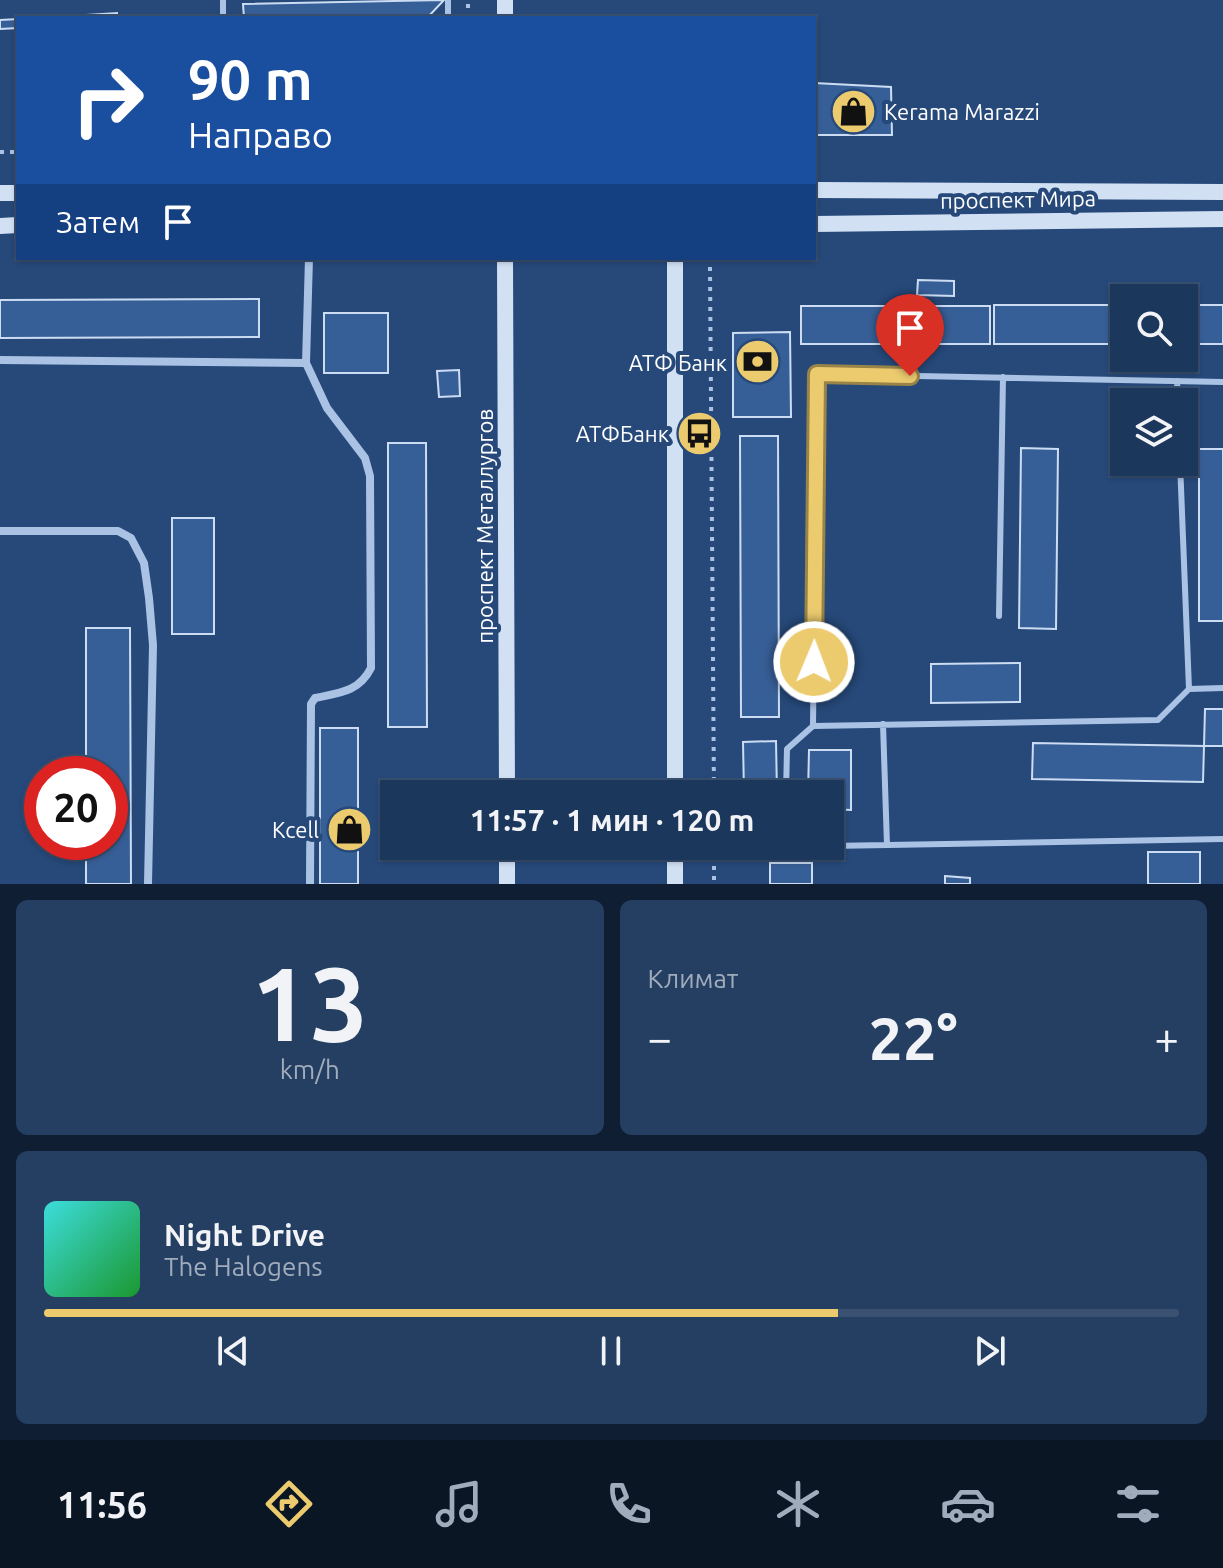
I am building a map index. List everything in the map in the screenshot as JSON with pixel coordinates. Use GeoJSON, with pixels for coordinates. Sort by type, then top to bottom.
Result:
{"type":"FeatureCollection","features":[{"type":"Feature","properties":{"kind":"main road","name":"проспект Мира"},"geometry":{"type":"LineString","coordinates":[[816,190],[1223,192]]}},
{"type":"Feature","properties":{"kind":"main road"},"geometry":{"type":"LineString","coordinates":[[1131,192],[1131,219]]}},
{"type":"Feature","properties":{"kind":"main road","name":"проспект Мира"},"geometry":{"type":"LineString","coordinates":[[816,224],[1223,219]]}},
{"type":"Feature","properties":{"kind":"main road","name":"проспект Металлургов"},"geometry":{"type":"LineString","coordinates":[[505,260],[507,780]]}},
{"type":"Feature","properties":{"kind":"main road"},"geometry":{"type":"LineString","coordinates":[[675,260],[675,780]]}},
{"type":"Feature","properties":{"kind":"main road"},"geometry":{"type":"LineString","coordinates":[[507,860],[507,884]]}},
{"type":"Feature","properties":{"kind":"main road"},"geometry":{"type":"LineString","coordinates":[[675,860],[675,884]]}},
{"type":"Feature","properties":{"kind":"street"},"geometry":{"type":"LineString","coordinates":[[309,260],[306,363],[327,408],[365,458],[370,476],[371,668],[365,681],[351,690],[315,698],[311,704],[310,884]]}},
{"type":"Feature","properties":{"kind":"street"},"geometry":{"type":"LineString","coordinates":[[0,360],[306,363]]}},
{"type":"Feature","properties":{"kind":"street"},"geometry":{"type":"LineString","coordinates":[[0,531],[118,531],[131,538],[144,563],[153,645],[148,884]]}},
{"type":"Feature","properties":{"kind":"lane"},"geometry":{"type":"LineString","coordinates":[[813,726],[817,374],[1223,382]]}},
{"type":"Feature","properties":{"kind":"lane"},"geometry":{"type":"LineString","coordinates":[[999,616],[1003,377]]}},
{"type":"Feature","properties":{"kind":"lane"},"geometry":{"type":"LineString","coordinates":[[1177,381],[1177,388]]}},
{"type":"Feature","properties":{"kind":"lane"},"geometry":{"type":"LineString","coordinates":[[1181,476],[1189,689]]}},
{"type":"Feature","properties":{"kind":"lane"},"geometry":{"type":"LineString","coordinates":[[786,780],[787,749],[813,726],[1158,720],[1189,689],[1223,688]]}},
{"type":"Feature","properties":{"kind":"lane"},"geometry":{"type":"LineString","coordinates":[[883,724],[887,845]]}},
{"type":"Feature","properties":{"kind":"lane"},"geometry":{"type":"LineString","coordinates":[[844,846],[1223,839]]}},
{"type":"Feature","properties":{"kind":"path"},"geometry":{"type":"LineString","coordinates":[[710,267],[714,780]]}},
{"type":"Feature","properties":{"kind":"path"},"geometry":{"type":"LineString","coordinates":[[714,860],[714,884]]}},
{"type":"Feature","properties":{"kind":"building"},"geometry":{"type":"Polygon","coordinates":[[[444,0],[429,16],[244,16],[243,4],[444,0]]]}},
{"type":"Feature","properties":{"kind":"building"},"geometry":{"type":"Polygon","coordinates":[[[117,13],[117,16],[70,16],[117,13]]]}},
{"type":"Feature","properties":{"kind":"building"},"geometry":{"type":"Polygon","coordinates":[[[16,19],[16,28],[0,29],[0,20],[16,19]]]}},
{"type":"Feature","properties":{"kind":"building","name":"Kerama Marazzi"},"geometry":{"type":"Polygon","coordinates":[[[816,83],[891,87],[892,135],[816,135],[816,83]]]}},
{"type":"Feature","properties":{"kind":"building"},"geometry":{"type":"Polygon","coordinates":[[[918,280],[954,281],[954,296],[917,295],[918,280]]]}},
{"type":"Feature","properties":{"kind":"building"},"geometry":{"type":"Polygon","coordinates":[[[259,299],[259,337],[0,338],[0,300],[259,299]]]}},
{"type":"Feature","properties":{"kind":"building"},"geometry":{"type":"Polygon","coordinates":[[[994,305],[1110,305],[1110,344],[994,344],[994,305]]]}},
{"type":"Feature","properties":{"kind":"building"},"geometry":{"type":"Polygon","coordinates":[[[1198,305],[1223,305],[1223,344],[1198,344],[1198,305]]]}},
{"type":"Feature","properties":{"kind":"building"},"geometry":{"type":"Polygon","coordinates":[[[801,306],[990,306],[990,344],[801,344],[801,306]]]}},
{"type":"Feature","properties":{"kind":"building"},"geometry":{"type":"Polygon","coordinates":[[[324,313],[388,313],[388,373],[324,373],[324,313]]]}},
{"type":"Feature","properties":{"kind":"building"},"geometry":{"type":"Polygon","coordinates":[[[790,332],[791,417],[733,417],[733,333],[790,332]]]}},
{"type":"Feature","properties":{"kind":"building"},"geometry":{"type":"Polygon","coordinates":[[[459,370],[460,396],[439,397],[437,371],[459,370]]]}},
{"type":"Feature","properties":{"kind":"building"},"geometry":{"type":"Polygon","coordinates":[[[740,436],[778,436],[779,717],[741,717],[740,436]]]}},
{"type":"Feature","properties":{"kind":"building"},"geometry":{"type":"Polygon","coordinates":[[[388,443],[426,443],[427,727],[388,727],[388,443]]]}},
{"type":"Feature","properties":{"kind":"building"},"geometry":{"type":"Polygon","coordinates":[[[1021,448],[1058,449],[1056,629],[1019,628],[1021,448]]]}},
{"type":"Feature","properties":{"kind":"building"},"geometry":{"type":"Polygon","coordinates":[[[1199,449],[1223,449],[1223,621],[1199,621],[1199,449]]]}},
{"type":"Feature","properties":{"kind":"building"},"geometry":{"type":"Polygon","coordinates":[[[172,518],[214,518],[214,634],[172,634],[172,518]]]}},
{"type":"Feature","properties":{"kind":"building"},"geometry":{"type":"Polygon","coordinates":[[[86,628],[130,628],[131,884],[86,884],[86,860],[128,860],[128,756],[86,756],[86,628]]]}},
{"type":"Feature","properties":{"kind":"building"},"geometry":{"type":"Polygon","coordinates":[[[1020,663],[1020,702],[931,703],[931,664],[1020,663]]]}},
{"type":"Feature","properties":{"kind":"building"},"geometry":{"type":"Polygon","coordinates":[[[1205,709],[1223,709],[1223,746],[1204,746],[1205,709]]]}},
{"type":"Feature","properties":{"kind":"building"},"geometry":{"type":"Polygon","coordinates":[[[320,728],[358,728],[358,884],[320,884],[320,728]]]}},
{"type":"Feature","properties":{"kind":"building"},"geometry":{"type":"Polygon","coordinates":[[[776,741],[777,780],[744,780],[743,742],[776,741]]]}},
{"type":"Feature","properties":{"kind":"building"},"geometry":{"type":"Polygon","coordinates":[[[1033,743],[1204,746],[1203,782],[1032,779],[1033,743]]]}},
{"type":"Feature","properties":{"kind":"building"},"geometry":{"type":"Polygon","coordinates":[[[809,750],[851,750],[851,810],[844,810],[844,780],[808,780],[809,750]]]}},
{"type":"Feature","properties":{"kind":"building"},"geometry":{"type":"Polygon","coordinates":[[[1148,852],[1200,852],[1200,884],[1148,884],[1148,852]]]}},
{"type":"Feature","properties":{"kind":"building"},"geometry":{"type":"Polygon","coordinates":[[[770,863],[812,863],[812,884],[770,884],[770,863]]]}},
{"type":"Feature","properties":{"kind":"building"},"geometry":{"type":"Polygon","coordinates":[[[945,876],[970,878],[970,884],[945,884],[945,876]]]}},
{"type":"Feature","properties":{"kind":"place","name":"Kerama Marazzi"},"geometry":{"type":"Point","coordinates":[853,111]}},
{"type":"Feature","properties":{"kind":"place","name":"АТФ Банк"},"geometry":{"type":"Point","coordinates":[758,362]}},
{"type":"Feature","properties":{"kind":"place","name":"АТФБанк"},"geometry":{"type":"Point","coordinates":[700,433]}},
{"type":"Feature","properties":{"kind":"place","name":"Kcell"},"geometry":{"type":"Point","coordinates":[350,829]}},
{"type":"Feature","properties":{"kind":"route"},"geometry":{"type":"LineString","coordinates":[[814,662],[817,374],[910,376]]}}]}
